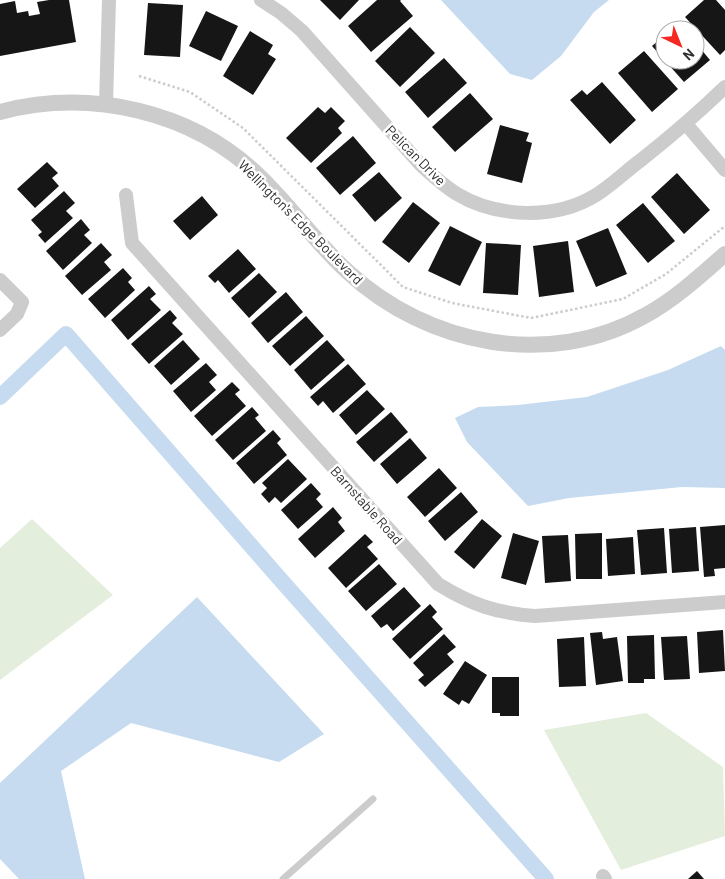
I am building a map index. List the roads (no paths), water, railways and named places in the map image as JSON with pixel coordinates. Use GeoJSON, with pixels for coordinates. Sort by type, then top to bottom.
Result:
{"type":"FeatureCollection","features":[{"type":"Feature","properties":{"kind":"street"},"geometry":{"type":"LineString","coordinates":[[106,104],[109,0]]}},
{"type":"Feature","properties":{"kind":"street","name":"Pelican Drive"},"geometry":{"type":"LineString","coordinates":[[261,0],[302,30],[421,165],[439,182],[458,195],[478,204],[502,211],[527,213],[551,211],[575,205],[596,196],[686,124],[725,87]]}},
{"type":"Feature","properties":{"kind":"street","name":"Wellington's Edge Boulevard"},"geometry":{"type":"LineString","coordinates":[[0,112],[39,104],[73,102],[106,104],[144,112],[175,122],[206,137],[234,155],[260,176],[348,272],[374,293],[408,314],[439,329],[464,337],[494,343],[554,344],[588,338],[617,329],[644,316],[670,300],[725,254]]}},
{"type":"Feature","properties":{"kind":"street"},"geometry":{"type":"LineString","coordinates":[[686,124],[725,170]]}},
{"type":"Feature","properties":{"kind":"street","name":"Barnstable Road"},"geometry":{"type":"LineString","coordinates":[[126,195],[132,243],[438,584],[457,596],[484,608],[509,614],[535,616],[725,602]]}},
{"type":"Feature","properties":{"kind":"street"},"geometry":{"type":"LineString","coordinates":[[0,280],[22,302],[17,314],[0,330]]}},
{"type":"Feature","properties":{"kind":"lane"},"geometry":{"type":"LineString","coordinates":[[283,879],[373,799]]}},
{"type":"Feature","properties":{"kind":"water"},"geometry":{"type":"Polygon","coordinates":[[[441,0],[609,0],[594,12],[561,56],[532,80],[510,74],[441,0]]]}},
{"type":"Feature","properties":{"kind":"water"},"geometry":{"type":"Polygon","coordinates":[[[721,346],[725,350],[725,488],[682,487],[569,498],[528,506],[467,442],[455,418],[478,407],[518,405],[587,397],[668,370],[721,346]]]}},
{"type":"Feature","properties":{"kind":"water"},"geometry":{"type":"Polygon","coordinates":[[[197,597],[324,734],[279,762],[131,723],[61,771],[85,879],[19,879],[0,859],[0,783],[197,597]]]}},
{"type":"Feature","properties":{"kind":"waterway"},"geometry":{"type":"LineString","coordinates":[[0,397],[66,334],[546,879]]}}]}
